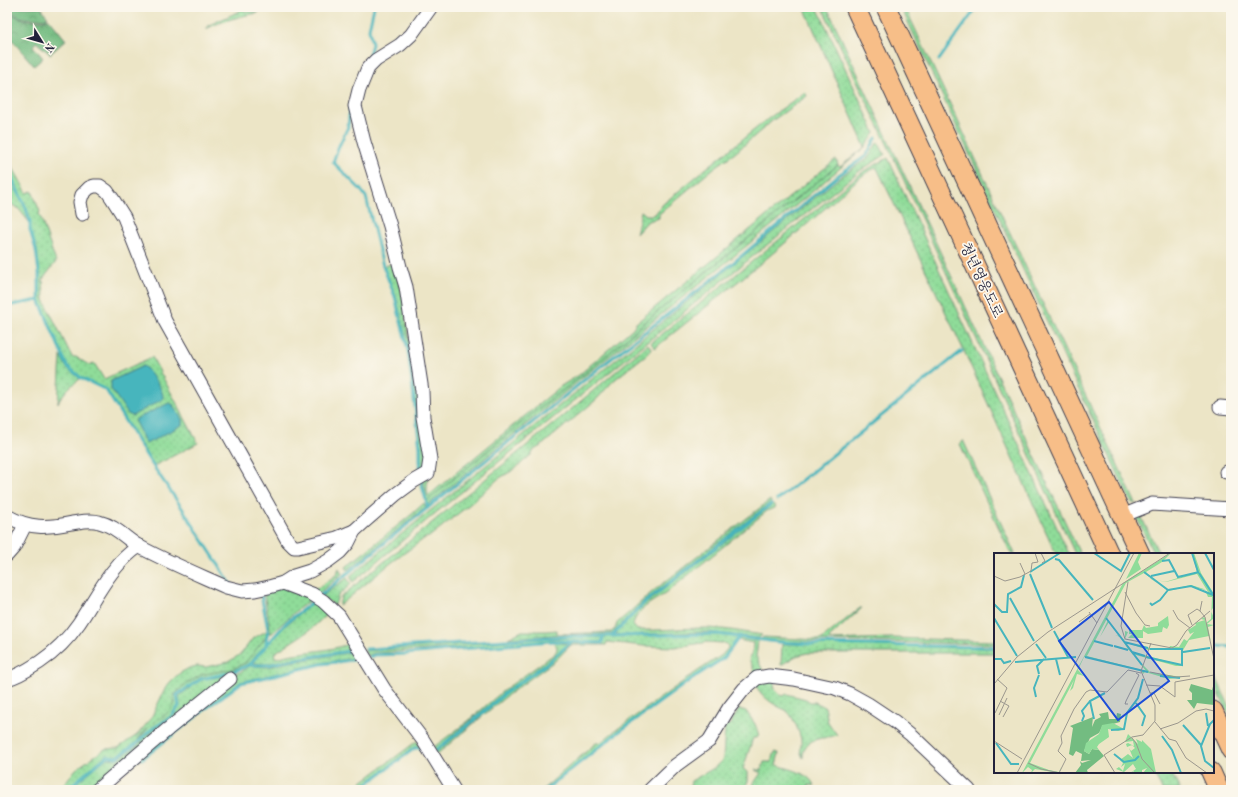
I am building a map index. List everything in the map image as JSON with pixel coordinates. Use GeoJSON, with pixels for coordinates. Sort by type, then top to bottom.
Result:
{"type":"FeatureCollection","features":[{"type":"Feature","properties":{"kind":"highway","name":"청년영웅도로"},"geometry":{"type":"LineString","coordinates":[[855,7],[1109,553]]}},
{"type":"Feature","properties":{"kind":"highway","name":"청년영웅도로"},"geometry":{"type":"LineString","coordinates":[[886,7],[1140,553]]}},
{"type":"Feature","properties":{"kind":"highway"},"geometry":{"type":"LineString","coordinates":[[1214,713],[1231,750]]}},
{"type":"Feature","properties":{"kind":"highway"},"geometry":{"type":"LineString","coordinates":[[1210,773],[1219,790]]}},
{"type":"Feature","properties":{"kind":"street"},"geometry":{"type":"LineString","coordinates":[[82,214],[80,202],[82,195],[89,188],[94,186],[100,186],[107,191],[120,210],[165,321],[288,541],[294,547],[298,547],[337,538],[354,531],[395,495],[428,473],[430,468],[423,417],[422,391],[406,287],[390,226],[364,142],[355,106],[355,100],[368,68],[376,60],[400,45],[411,35],[431,7]]}},
{"type":"Feature","properties":{"kind":"street"},"geometry":{"type":"LineString","coordinates":[[1122,516],[1152,504],[1231,510]]}},
{"type":"Feature","properties":{"kind":"street"},"geometry":{"type":"LineString","coordinates":[[7,516],[25,525],[51,527],[89,520],[98,521],[116,529],[139,546],[226,587],[242,591],[255,590],[283,583],[294,576],[310,571],[340,552],[348,543],[354,531]]}},
{"type":"Feature","properties":{"kind":"street"},"geometry":{"type":"LineString","coordinates":[[7,556],[14,547],[25,525]]}},
{"type":"Feature","properties":{"kind":"street"},"geometry":{"type":"LineString","coordinates":[[7,679],[27,671],[50,655],[65,641],[78,624],[107,578],[127,554],[139,546]]}},
{"type":"Feature","properties":{"kind":"street"},"geometry":{"type":"LineString","coordinates":[[283,583],[312,594],[323,601],[338,616],[384,688],[423,740],[454,790]]}},
{"type":"Feature","properties":{"kind":"street"},"geometry":{"type":"LineString","coordinates":[[650,790],[676,765],[709,741],[729,708],[744,689],[757,678],[769,676],[794,679],[835,688],[868,704],[895,722],[969,790]]}},
{"type":"Feature","properties":{"kind":"street"},"geometry":{"type":"LineString","coordinates":[[97,790],[168,729],[230,679]]}},
{"type":"Feature","properties":{"kind":"green space"},"geometry":{"type":"Polygon","coordinates":[[[7,7],[41,7],[48,18],[31,19],[19,17],[7,7]]]}},
{"type":"Feature","properties":{"kind":"green space"},"geometry":{"type":"Polygon","coordinates":[[[240,7],[243,7],[244,11],[259,12],[225,21],[206,29],[209,25],[238,12],[241,10],[240,7]]]}},
{"type":"Feature","properties":{"kind":"green space"},"geometry":{"type":"Polygon","coordinates":[[[804,7],[817,7],[875,133],[865,147],[804,7]]]}},
{"type":"Feature","properties":{"kind":"green space"},"geometry":{"type":"Polygon","coordinates":[[[822,7],[827,7],[1080,553],[1075,553],[896,163],[822,7]]]}},
{"type":"Feature","properties":{"kind":"green space"},"geometry":{"type":"Polygon","coordinates":[[[901,7],[905,7],[1136,504],[1131,502],[901,7]]]}},
{"type":"Feature","properties":{"kind":"green space"},"geometry":{"type":"Polygon","coordinates":[[[7,10],[12,14],[27,20],[49,19],[66,40],[50,54],[36,42],[33,46],[43,58],[34,66],[7,34],[7,10]]]}},
{"type":"Feature","properties":{"kind":"green space"},"geometry":{"type":"Polygon","coordinates":[[[805,92],[807,96],[772,121],[735,153],[714,168],[659,214],[659,218],[648,221],[636,234],[641,211],[646,215],[655,214],[663,204],[709,166],[769,118],[805,92]]]}},
{"type":"Feature","properties":{"kind":"green space"},"geometry":{"type":"Polygon","coordinates":[[[878,142],[885,155],[861,170],[788,228],[432,516],[353,582],[350,576],[843,175],[868,158],[878,142]]]}},
{"type":"Feature","properties":{"kind":"green space"},"geometry":{"type":"Polygon","coordinates":[[[865,147],[780,219],[565,392],[428,505],[427,501],[533,413],[588,371],[656,313],[838,165],[840,167],[865,147]]]}},
{"type":"Feature","properties":{"kind":"green space"},"geometry":{"type":"Polygon","coordinates":[[[7,157],[27,193],[32,191],[40,212],[39,213],[56,262],[43,279],[44,300],[72,357],[76,357],[89,365],[94,363],[104,379],[152,357],[198,443],[154,466],[107,390],[81,377],[73,372],[68,366],[40,300],[40,273],[37,249],[30,230],[30,222],[26,208],[7,167],[7,157]],[[143,366],[111,381],[132,416],[143,366]]]}},
{"type":"Feature","properties":{"kind":"green space"},"geometry":{"type":"Polygon","coordinates":[[[888,158],[1069,553],[1056,553],[964,351],[877,168],[866,173],[847,188],[766,259],[655,348],[651,343],[864,171],[888,158]]]}},
{"type":"Feature","properties":{"kind":"green space"},"geometry":{"type":"Polygon","coordinates":[[[836,159],[838,165],[656,313],[588,371],[533,413],[427,501],[423,479],[428,476],[428,496],[561,386],[579,375],[633,328],[636,323],[836,159]]]}},
{"type":"Feature","properties":{"kind":"green space"},"geometry":{"type":"Polygon","coordinates":[[[7,171],[25,208],[29,222],[18,208],[7,202],[7,171]]]}},
{"type":"Feature","properties":{"kind":"green space"},"geometry":{"type":"Polygon","coordinates":[[[397,263],[428,459],[421,473],[421,447],[409,351],[396,296],[383,266],[397,263]]]}},
{"type":"Feature","properties":{"kind":"green space"},"geometry":{"type":"Polygon","coordinates":[[[648,344],[652,350],[613,381],[597,399],[541,446],[534,450],[532,454],[515,469],[498,479],[469,505],[429,537],[425,538],[391,563],[339,606],[341,597],[574,407],[648,344]]]}},
{"type":"Feature","properties":{"kind":"green space"},"geometry":{"type":"Polygon","coordinates":[[[61,356],[66,367],[80,379],[73,384],[58,403],[61,356]]]}},
{"type":"Feature","properties":{"kind":"green space"},"geometry":{"type":"Polygon","coordinates":[[[963,440],[1015,553],[1011,553],[960,444],[963,440]]]}},
{"type":"Feature","properties":{"kind":"green space"},"geometry":{"type":"Polygon","coordinates":[[[770,500],[771,502],[643,602],[612,634],[553,635],[508,638],[522,631],[557,630],[557,634],[611,632],[615,629],[617,623],[652,592],[770,500]]]}},
{"type":"Feature","properties":{"kind":"green space"},"geometry":{"type":"Polygon","coordinates":[[[424,503],[426,507],[348,570],[346,567],[424,503]]]}},
{"type":"Feature","properties":{"kind":"green space"},"geometry":{"type":"Polygon","coordinates":[[[773,504],[776,507],[767,511],[665,594],[641,610],[633,625],[637,630],[704,628],[733,630],[762,635],[759,638],[707,632],[618,635],[616,633],[645,604],[773,504]]]}},
{"type":"Feature","properties":{"kind":"green space"},"geometry":{"type":"Polygon","coordinates":[[[1140,514],[1159,553],[1154,553],[1137,518],[1140,514]]]}},
{"type":"Feature","properties":{"kind":"green space"},"geometry":{"type":"Polygon","coordinates":[[[339,568],[342,574],[318,594],[313,591],[336,575],[339,568]]]}},
{"type":"Feature","properties":{"kind":"green space"},"geometry":{"type":"Polygon","coordinates":[[[347,578],[351,584],[338,596],[335,605],[321,597],[347,578]]]}},
{"type":"Feature","properties":{"kind":"green space"},"geometry":{"type":"Polygon","coordinates":[[[281,587],[312,599],[298,609],[271,634],[264,593],[281,587]]]}},
{"type":"Feature","properties":{"kind":"green space"},"geometry":{"type":"Polygon","coordinates":[[[315,601],[333,613],[325,616],[310,630],[276,652],[274,654],[276,658],[286,655],[325,650],[344,646],[353,642],[358,649],[283,660],[267,664],[253,663],[265,646],[273,638],[315,601]]]}},
{"type":"Feature","properties":{"kind":"green space"},"geometry":{"type":"Polygon","coordinates":[[[860,608],[862,608],[829,638],[831,640],[890,638],[994,641],[994,644],[829,641],[795,642],[761,639],[763,637],[822,639],[860,608]]]}},
{"type":"Feature","properties":{"kind":"green space"},"geometry":{"type":"Polygon","coordinates":[[[267,631],[266,637],[245,663],[233,669],[201,675],[183,686],[173,697],[175,703],[171,710],[141,735],[136,744],[116,756],[106,755],[73,783],[68,790],[59,790],[76,769],[93,757],[105,749],[118,748],[137,735],[150,720],[166,687],[180,673],[197,666],[206,667],[228,662],[241,654],[253,638],[267,631]]]}},
{"type":"Feature","properties":{"kind":"green space"},"geometry":{"type":"Polygon","coordinates":[[[718,635],[738,637],[723,658],[620,730],[544,790],[542,790],[596,743],[600,743],[722,655],[728,648],[727,644],[705,642],[675,647],[644,646],[607,642],[606,645],[571,645],[556,660],[509,694],[436,755],[436,752],[473,723],[506,693],[556,657],[572,643],[603,644],[603,637],[613,636],[718,635]]]}},
{"type":"Feature","properties":{"kind":"green space"},"geometry":{"type":"Polygon","coordinates":[[[266,637],[266,644],[248,664],[229,673],[200,678],[176,695],[178,706],[170,716],[152,728],[136,744],[151,724],[171,709],[175,703],[173,697],[183,686],[201,675],[233,669],[245,663],[266,637]]]}},
{"type":"Feature","properties":{"kind":"green space"},"geometry":{"type":"Polygon","coordinates":[[[602,637],[601,642],[552,640],[507,645],[374,653],[367,656],[364,651],[553,638],[602,637]]]}},
{"type":"Feature","properties":{"kind":"green space"},"geometry":{"type":"Polygon","coordinates":[[[739,638],[758,641],[756,656],[763,671],[755,673],[749,659],[752,654],[753,643],[738,640],[739,638]]]}},
{"type":"Feature","properties":{"kind":"green space"},"geometry":{"type":"Polygon","coordinates":[[[553,642],[568,644],[548,661],[505,692],[435,750],[431,749],[467,722],[504,690],[554,654],[557,648],[553,642]]]}},
{"type":"Feature","properties":{"kind":"green space"},"geometry":{"type":"Polygon","coordinates":[[[782,644],[994,648],[994,653],[807,653],[796,656],[781,665],[782,644]]]}},
{"type":"Feature","properties":{"kind":"green space"},"geometry":{"type":"Polygon","coordinates":[[[359,651],[362,657],[321,663],[240,682],[132,766],[94,790],[71,790],[74,785],[107,758],[117,759],[137,746],[153,730],[172,718],[180,706],[179,696],[201,680],[239,673],[250,666],[268,667],[359,651]]]}},
{"type":"Feature","properties":{"kind":"green space"},"geometry":{"type":"Polygon","coordinates":[[[1214,673],[1231,710],[1231,719],[1214,683],[1214,673]]]}},
{"type":"Feature","properties":{"kind":"green space"},"geometry":{"type":"Polygon","coordinates":[[[774,679],[774,685],[780,695],[783,696],[787,694],[806,699],[810,702],[815,702],[825,707],[828,722],[837,735],[810,742],[806,746],[803,758],[800,750],[800,737],[790,714],[773,704],[759,691],[755,684],[774,679]]]}},
{"type":"Feature","properties":{"kind":"green space"},"geometry":{"type":"Polygon","coordinates":[[[739,709],[746,711],[755,724],[759,735],[756,738],[753,738],[743,769],[748,772],[748,781],[744,790],[691,790],[691,781],[714,768],[723,759],[725,726],[732,724],[732,721],[739,709]]]}},
{"type":"Feature","properties":{"kind":"green space"},"geometry":{"type":"Polygon","coordinates":[[[417,741],[420,747],[414,747],[357,790],[351,790],[417,741]]]}},
{"type":"Feature","properties":{"kind":"green space"},"geometry":{"type":"Polygon","coordinates":[[[775,752],[779,753],[776,765],[803,774],[812,781],[815,786],[809,785],[807,790],[752,790],[754,783],[761,773],[755,770],[762,770],[764,762],[771,762],[775,752]]]}},
{"type":"Feature","properties":{"kind":"green space"},"geometry":{"type":"Polygon","coordinates":[[[1154,773],[1172,773],[1180,790],[1162,790],[1154,773]]]}},
{"type":"Feature","properties":{"kind":"water"},"geometry":{"type":"Polygon","coordinates":[[[143,366],[162,391],[163,399],[132,416],[128,414],[111,389],[111,381],[143,366]]]}},
{"type":"Feature","properties":{"kind":"water"},"geometry":{"type":"Polygon","coordinates":[[[169,403],[174,405],[173,406],[182,419],[182,425],[146,444],[134,420],[169,403]]]}},
{"type":"Feature","properties":{"kind":"waterway"},"geometry":{"type":"LineString","coordinates":[[367,62],[372,44],[369,29],[374,7]]}},
{"type":"Feature","properties":{"kind":"waterway"},"geometry":{"type":"LineString","coordinates":[[939,60],[977,7]]}},
{"type":"Feature","properties":{"kind":"waterway"},"geometry":{"type":"LineString","coordinates":[[350,108],[348,127],[333,162],[366,197],[383,266],[395,297],[408,351],[420,447],[420,473]]}},
{"type":"Feature","properties":{"kind":"waterway"},"geometry":{"type":"LineString","coordinates":[[321,595],[598,369],[734,262],[840,174],[866,156],[876,138]]}},
{"type":"Feature","properties":{"kind":"waterway"},"geometry":{"type":"LineString","coordinates":[[7,168],[26,208],[30,222],[30,230],[36,250],[39,273],[39,300],[67,366],[81,378],[106,390],[149,460],[231,584]]}},
{"type":"Feature","properties":{"kind":"waterway"},"geometry":{"type":"LineString","coordinates":[[7,306],[39,300]]}},
{"type":"Feature","properties":{"kind":"waterway"},"geometry":{"type":"LineString","coordinates":[[777,500],[962,351]]}},
{"type":"Feature","properties":{"kind":"waterway"},"geometry":{"type":"LineString","coordinates":[[421,482],[428,508]]}},
{"type":"Feature","properties":{"kind":"waterway"},"geometry":{"type":"LineString","coordinates":[[613,635],[644,603],[771,504]]}},
{"type":"Feature","properties":{"kind":"waterway"},"geometry":{"type":"LineString","coordinates":[[261,595],[268,629],[266,644]]}},
{"type":"Feature","properties":{"kind":"waterway"},"geometry":{"type":"LineString","coordinates":[[69,790],[73,784],[107,756],[117,757],[136,744],[152,729],[171,717],[179,706],[177,695],[201,679],[230,673],[249,665],[287,622],[315,600]]}},
{"type":"Feature","properties":{"kind":"waterway"},"geometry":{"type":"LineString","coordinates":[[366,649],[553,637],[717,634],[777,642],[811,644],[994,647]]}},
{"type":"Feature","properties":{"kind":"waterway"},"geometry":{"type":"LineString","coordinates":[[370,657],[375,655],[406,654],[552,641],[602,643],[603,636]]}},
{"type":"Feature","properties":{"kind":"waterway"},"geometry":{"type":"LineString","coordinates":[[545,790],[620,731],[693,678],[724,658],[740,636]]}},
{"type":"Feature","properties":{"kind":"waterway"},"geometry":{"type":"LineString","coordinates":[[435,751],[472,722],[505,693],[549,662],[571,642]]}},
{"type":"Feature","properties":{"kind":"waterway"},"geometry":{"type":"LineString","coordinates":[[1217,646],[1231,647]]}},
{"type":"Feature","properties":{"kind":"waterway"},"geometry":{"type":"LineString","coordinates":[[249,665],[268,665],[356,650]]}},
{"type":"Feature","properties":{"kind":"waterway"},"geometry":{"type":"LineString","coordinates":[[142,759],[241,683],[322,664],[360,659]]}},
{"type":"Feature","properties":{"kind":"waterway"},"geometry":{"type":"LineString","coordinates":[[359,790],[415,748],[424,750]]}}]}
